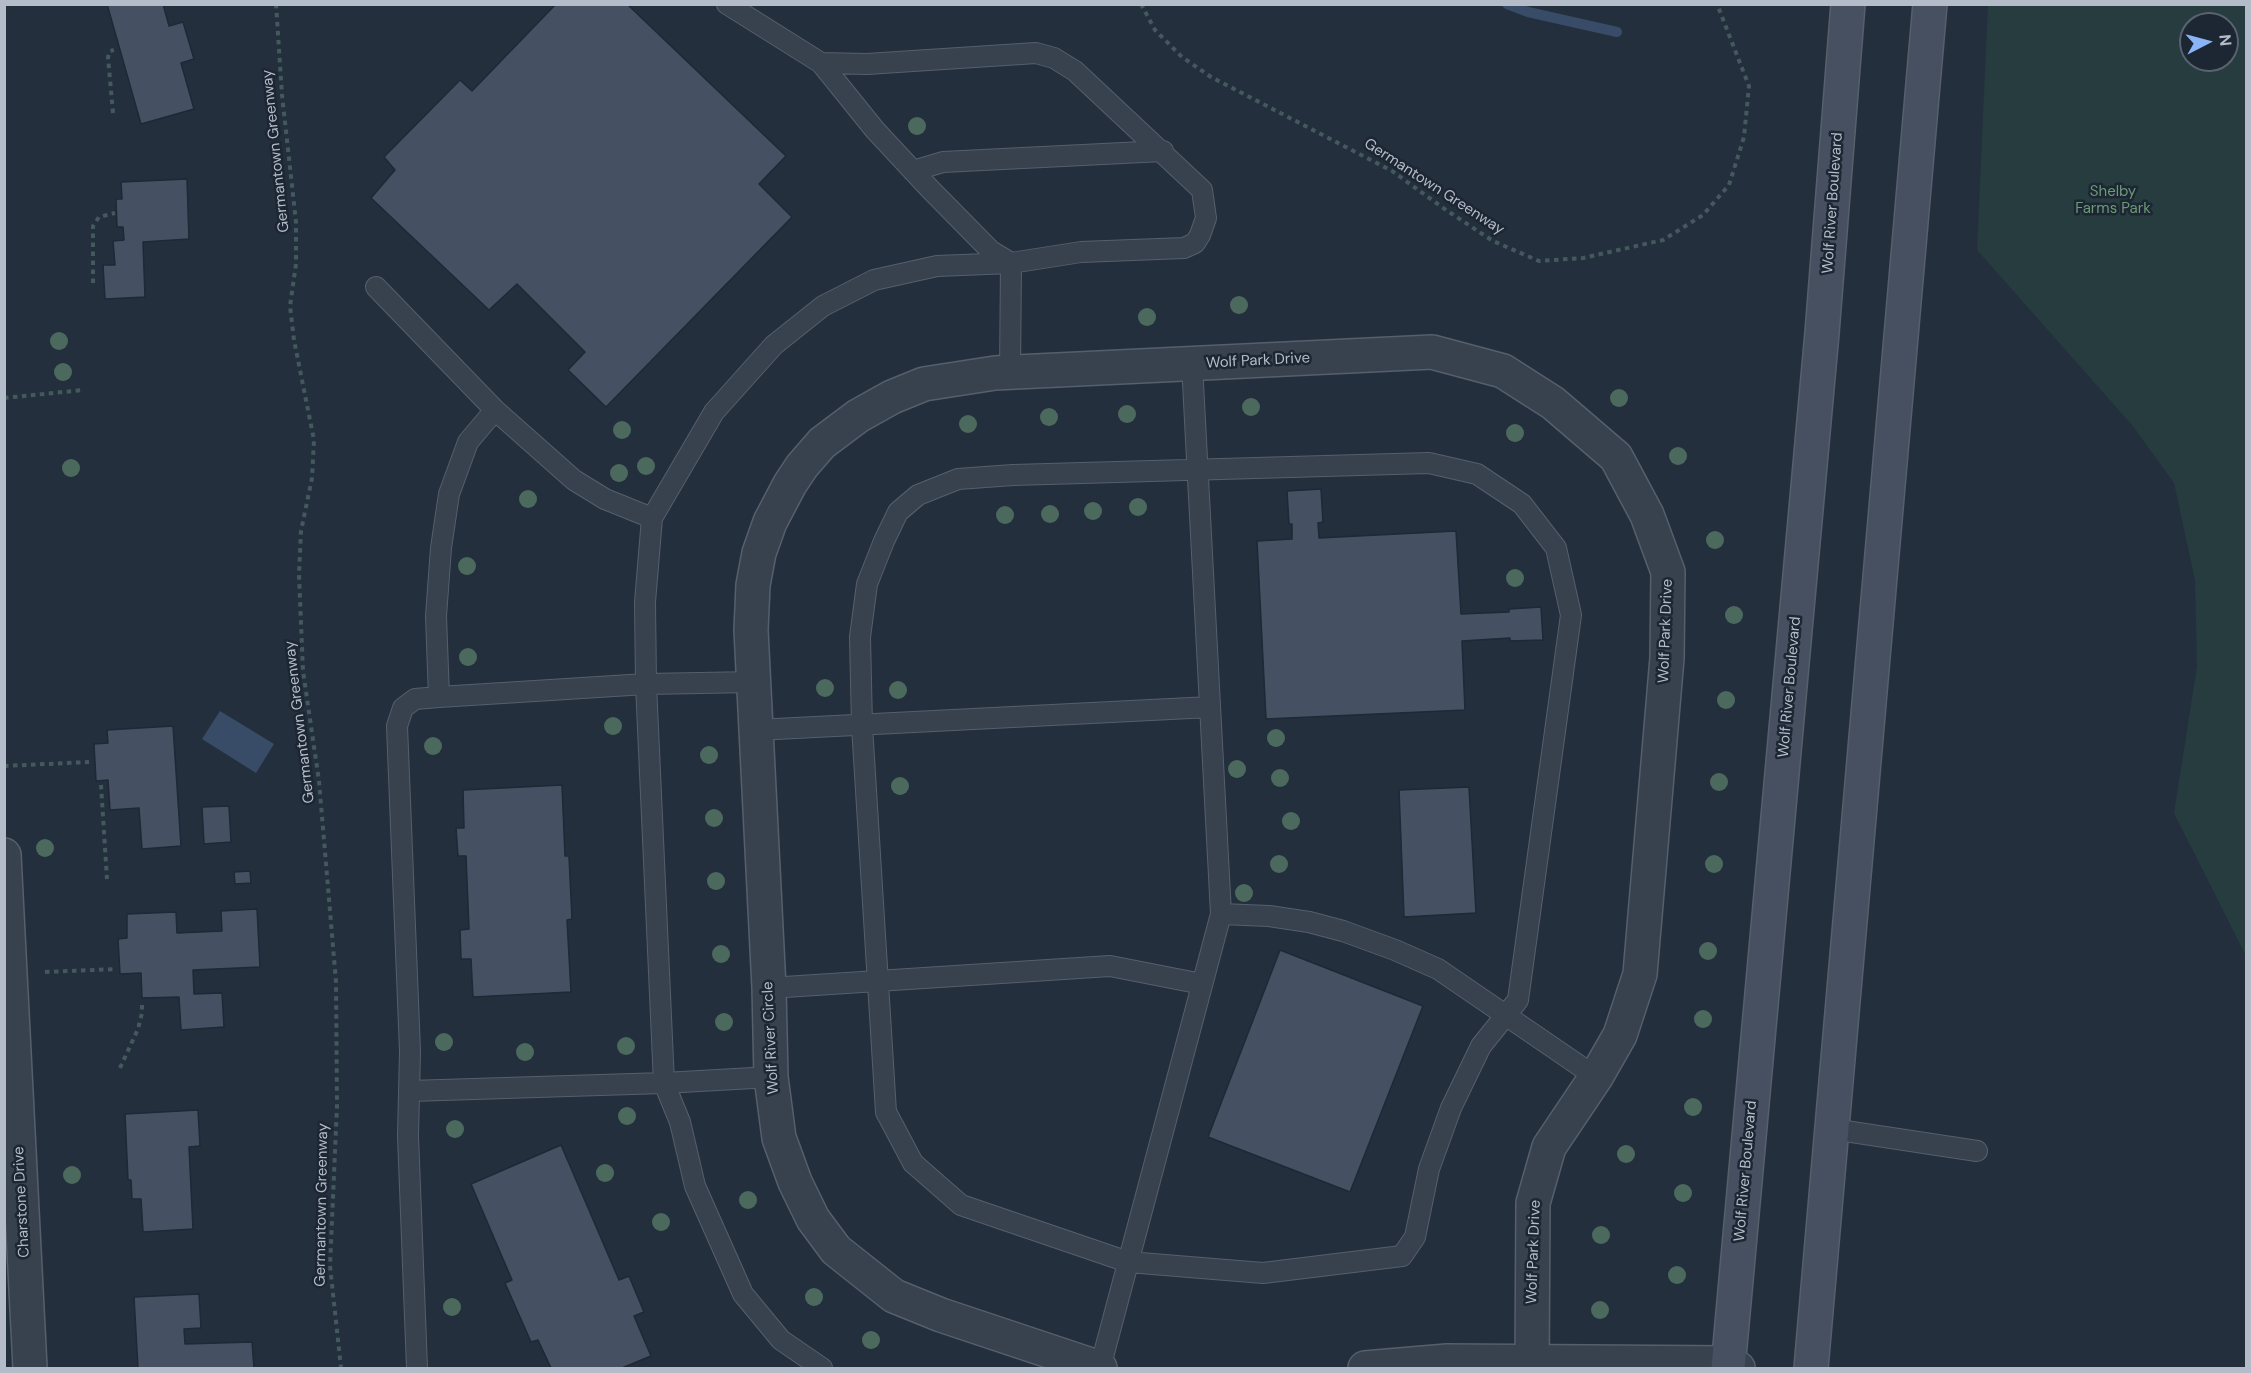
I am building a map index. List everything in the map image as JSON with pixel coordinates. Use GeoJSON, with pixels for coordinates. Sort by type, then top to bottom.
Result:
{"type":"FeatureCollection","features":[{"type":"Feature","properties":{"kind":"main road","name":"Wolf River Boulevard"},"geometry":{"type":"LineString","coordinates":[[1731,1367],[1822,333],[1848,4]]}},
{"type":"Feature","properties":{"kind":"main road"},"geometry":{"type":"LineString","coordinates":[[1811,1368],[1930,4]]}},
{"type":"Feature","properties":{"kind":"street","name":"Wolf Park Drive"},"geometry":{"type":"LineString","coordinates":[[770,522],[802,466],[822,443],[858,416],[892,397],[924,384],[952,378],[1010,373],[1432,352],[1503,371],[1553,403],[1616,457],[1647,515],[1668,572],[1667,658],[1640,974],[1620,1035],[1596,1077],[1549,1147],[1533,1203],[1532,1365]]}},
{"type":"Feature","properties":{"kind":"street","name":"Wolf River Circle"},"geometry":{"type":"LineString","coordinates":[[770,522],[759,553],[753,585],[751,630],[769,988],[771,1077],[779,1138],[795,1182],[813,1219],[836,1250],[894,1296],[941,1315],[1030,1357],[1100,1368]]}},
{"type":"Feature","properties":{"kind":"street","name":"Charstone Drive"},"geometry":{"type":"LineString","coordinates":[[4,855],[30,1368]]}},
{"type":"Feature","properties":{"kind":"street"},"geometry":{"type":"LineString","coordinates":[[1365,1368],[1447,1360],[1532,1365],[1731,1367]]}},
{"type":"Feature","properties":{"kind":"lane"},"geometry":{"type":"LineString","coordinates":[[727,4],[821,63],[875,130],[991,251],[1011,263]]}},
{"type":"Feature","properties":{"kind":"lane"},"geometry":{"type":"LineString","coordinates":[[821,63],[867,64],[1036,53],[1054,58],[1075,71],[1202,190],[1206,218],[1195,243],[1184,248],[1081,252],[1011,263],[937,266],[874,280],[823,306],[774,345],[714,412],[652,518],[645,602],[646,684],[664,1083],[680,1122],[695,1186],[743,1294],[781,1340],[822,1368]]}},
{"type":"Feature","properties":{"kind":"lane"},"geometry":{"type":"LineString","coordinates":[[914,171],[943,162],[1163,151]]}},
{"type":"Feature","properties":{"kind":"lane"},"geometry":{"type":"LineString","coordinates":[[1010,373],[1011,263]]}},
{"type":"Feature","properties":{"kind":"lane"},"geometry":{"type":"LineString","coordinates":[[376,287],[495,410],[574,480],[605,499],[652,518]]}},
{"type":"Feature","properties":{"kind":"lane"},"geometry":{"type":"LineString","coordinates":[[1100,1368],[1221,914],[1192,364]]}},
{"type":"Feature","properties":{"kind":"lane"},"geometry":{"type":"LineString","coordinates":[[439,696],[436,616],[448,494],[468,442],[495,410]]}},
{"type":"Feature","properties":{"kind":"lane"},"geometry":{"type":"LineString","coordinates":[[1429,463],[1477,474],[1522,504],[1556,548],[1571,615],[1518,1000],[1481,1046],[1451,1108],[1430,1169],[1415,1237],[1402,1256],[1263,1273],[1128,1262],[962,1205],[913,1163],[886,1112],[862,726],[860,638],[867,584],[898,512],[918,495],[958,479],[1013,475],[1429,463]]}},
{"type":"Feature","properties":{"kind":"lane"},"geometry":{"type":"LineString","coordinates":[[417,1368],[408,1136],[410,1051],[397,726],[403,708],[415,699],[439,696],[646,684],[753,682]]}},
{"type":"Feature","properties":{"kind":"lane"},"geometry":{"type":"LineString","coordinates":[[756,730],[1210,707]]}},
{"type":"Feature","properties":{"kind":"lane"},"geometry":{"type":"LineString","coordinates":[[1221,914],[1269,916],[1309,922],[1343,931],[1395,950],[1438,969],[1596,1077]]}},
{"type":"Feature","properties":{"kind":"lane"},"geometry":{"type":"LineString","coordinates":[[769,988],[1110,966],[1202,984]]}},
{"type":"Feature","properties":{"kind":"lane"},"geometry":{"type":"LineString","coordinates":[[410,1091],[664,1083],[771,1077]]}},
{"type":"Feature","properties":{"kind":"lane"},"geometry":{"type":"LineString","coordinates":[[1832,1129],[1977,1151]]}},
{"type":"Feature","properties":{"kind":"path","name":"Germantown Greenway"},"geometry":{"type":"LineString","coordinates":[[276,4],[282,95],[296,222],[296,264],[290,306],[294,340],[314,440],[312,478],[301,531],[298,575],[303,671],[319,781],[336,982],[337,1106],[330,1266],[340,1368]]}},
{"type":"Feature","properties":{"kind":"path","name":"Germantown Greenway"},"geometry":{"type":"LineString","coordinates":[[1141,4],[1155,30],[1182,57],[1211,77],[1392,171],[1494,241],[1539,261],[1583,258],[1663,240],[1703,216],[1729,185],[1744,137],[1749,86],[1717,4]]}},
{"type":"Feature","properties":{"kind":"path"},"geometry":{"type":"LineString","coordinates":[[113,113],[108,57],[110,51],[114,50]]}},
{"type":"Feature","properties":{"kind":"path"},"geometry":{"type":"LineString","coordinates":[[93,283],[93,226],[99,217],[115,213]]}},
{"type":"Feature","properties":{"kind":"path"},"geometry":{"type":"LineString","coordinates":[[4,398],[83,390]]}},
{"type":"Feature","properties":{"kind":"path"},"geometry":{"type":"LineString","coordinates":[[4,766],[89,762]]}},
{"type":"Feature","properties":{"kind":"path"},"geometry":{"type":"LineString","coordinates":[[101,785],[107,879]]}},
{"type":"Feature","properties":{"kind":"path"},"geometry":{"type":"LineString","coordinates":[[37,973],[117,969]]}},
{"type":"Feature","properties":{"kind":"path"},"geometry":{"type":"LineString","coordinates":[[120,1068],[138,1029],[142,1001]]}},
{"type":"Feature","properties":{"kind":"green space","name":"Shelby Farms Park"},"geometry":{"type":"Polygon","coordinates":[[[1988,5],[2246,5],[2246,956],[2174,813],[2197,667],[2195,580],[2174,483],[2132,425],[1977,250],[1988,5]]]}},
{"type":"Feature","properties":{"kind":"water"},"geometry":{"type":"Polygon","coordinates":[[[220,711],[274,744],[256,773],[202,739],[220,711]]]}},
{"type":"Feature","properties":{"kind":"building"},"geometry":{"type":"Polygon","coordinates":[[[107,4],[163,4],[169,26],[183,22],[194,59],[181,63],[194,109],[141,124],[107,4]]]}},
{"type":"Feature","properties":{"kind":"building"},"geometry":{"type":"Polygon","coordinates":[[[556,4],[627,4],[786,156],[759,184],[792,217],[606,407],[568,370],[585,352],[517,284],[489,310],[371,198],[395,170],[384,157],[460,80],[472,91],[556,4]]]}},
{"type":"Feature","properties":{"kind":"building"},"geometry":{"type":"Polygon","coordinates":[[[187,179],[189,239],[143,242],[145,297],[105,299],[103,265],[115,265],[113,241],[124,240],[123,227],[117,227],[116,199],[122,199],[121,182],[187,179]]]}},
{"type":"Feature","properties":{"kind":"building"},"geometry":{"type":"Polygon","coordinates":[[[1321,489],[1323,522],[1318,523],[1319,538],[1456,531],[1461,614],[1509,612],[1509,609],[1541,607],[1543,640],[1510,641],[1510,638],[1462,641],[1465,710],[1266,719],[1257,541],[1292,539],[1287,491],[1321,489]]]}},
{"type":"Feature","properties":{"kind":"building"},"geometry":{"type":"Polygon","coordinates":[[[173,726],[181,846],[142,849],[139,808],[110,810],[108,780],[96,781],[94,744],[108,743],[107,730],[173,726]]]}},
{"type":"Feature","properties":{"kind":"building"},"geometry":{"type":"Polygon","coordinates":[[[562,785],[565,856],[569,856],[572,919],[567,920],[571,992],[473,997],[471,959],[461,959],[460,930],[469,929],[466,856],[458,856],[456,828],[464,828],[463,790],[562,785]]]}},
{"type":"Feature","properties":{"kind":"building"},"geometry":{"type":"Polygon","coordinates":[[[1469,787],[1476,913],[1404,917],[1399,790],[1469,787]]]}},
{"type":"Feature","properties":{"kind":"building"},"geometry":{"type":"Polygon","coordinates":[[[229,806],[231,842],[204,844],[202,807],[229,806]]]}},
{"type":"Feature","properties":{"kind":"building"},"geometry":{"type":"Polygon","coordinates":[[[250,871],[251,883],[235,884],[234,872],[250,871]]]}},
{"type":"Feature","properties":{"kind":"building"},"geometry":{"type":"Polygon","coordinates":[[[257,909],[260,967],[193,970],[194,994],[222,993],[224,1027],[181,1030],[179,997],[142,998],[141,973],[120,974],[118,939],[127,938],[127,914],[176,912],[177,933],[222,931],[221,911],[257,909]]]}},
{"type":"Feature","properties":{"kind":"building"},"geometry":{"type":"Polygon","coordinates":[[[1280,950],[1423,1006],[1350,1192],[1208,1137],[1280,950]]]}},
{"type":"Feature","properties":{"kind":"building"},"geometry":{"type":"Polygon","coordinates":[[[198,1110],[200,1146],[189,1147],[193,1229],[143,1232],[141,1199],[132,1199],[131,1180],[128,1180],[125,1114],[198,1110]]]}},
{"type":"Feature","properties":{"kind":"building"},"geometry":{"type":"Polygon","coordinates":[[[561,1145],[619,1280],[629,1276],[644,1312],[634,1316],[651,1356],[622,1368],[551,1368],[538,1340],[531,1342],[505,1283],[512,1280],[471,1184],[561,1145]]]}},
{"type":"Feature","properties":{"kind":"building"},"geometry":{"type":"Polygon","coordinates":[[[199,1294],[201,1328],[184,1329],[185,1344],[252,1342],[254,1368],[138,1368],[134,1297],[199,1294]]]}},
{"type":"Feature","properties":{"kind":"waterway"},"geometry":{"type":"LineString","coordinates":[[1507,4],[1528,12],[1617,32]]}}]}
